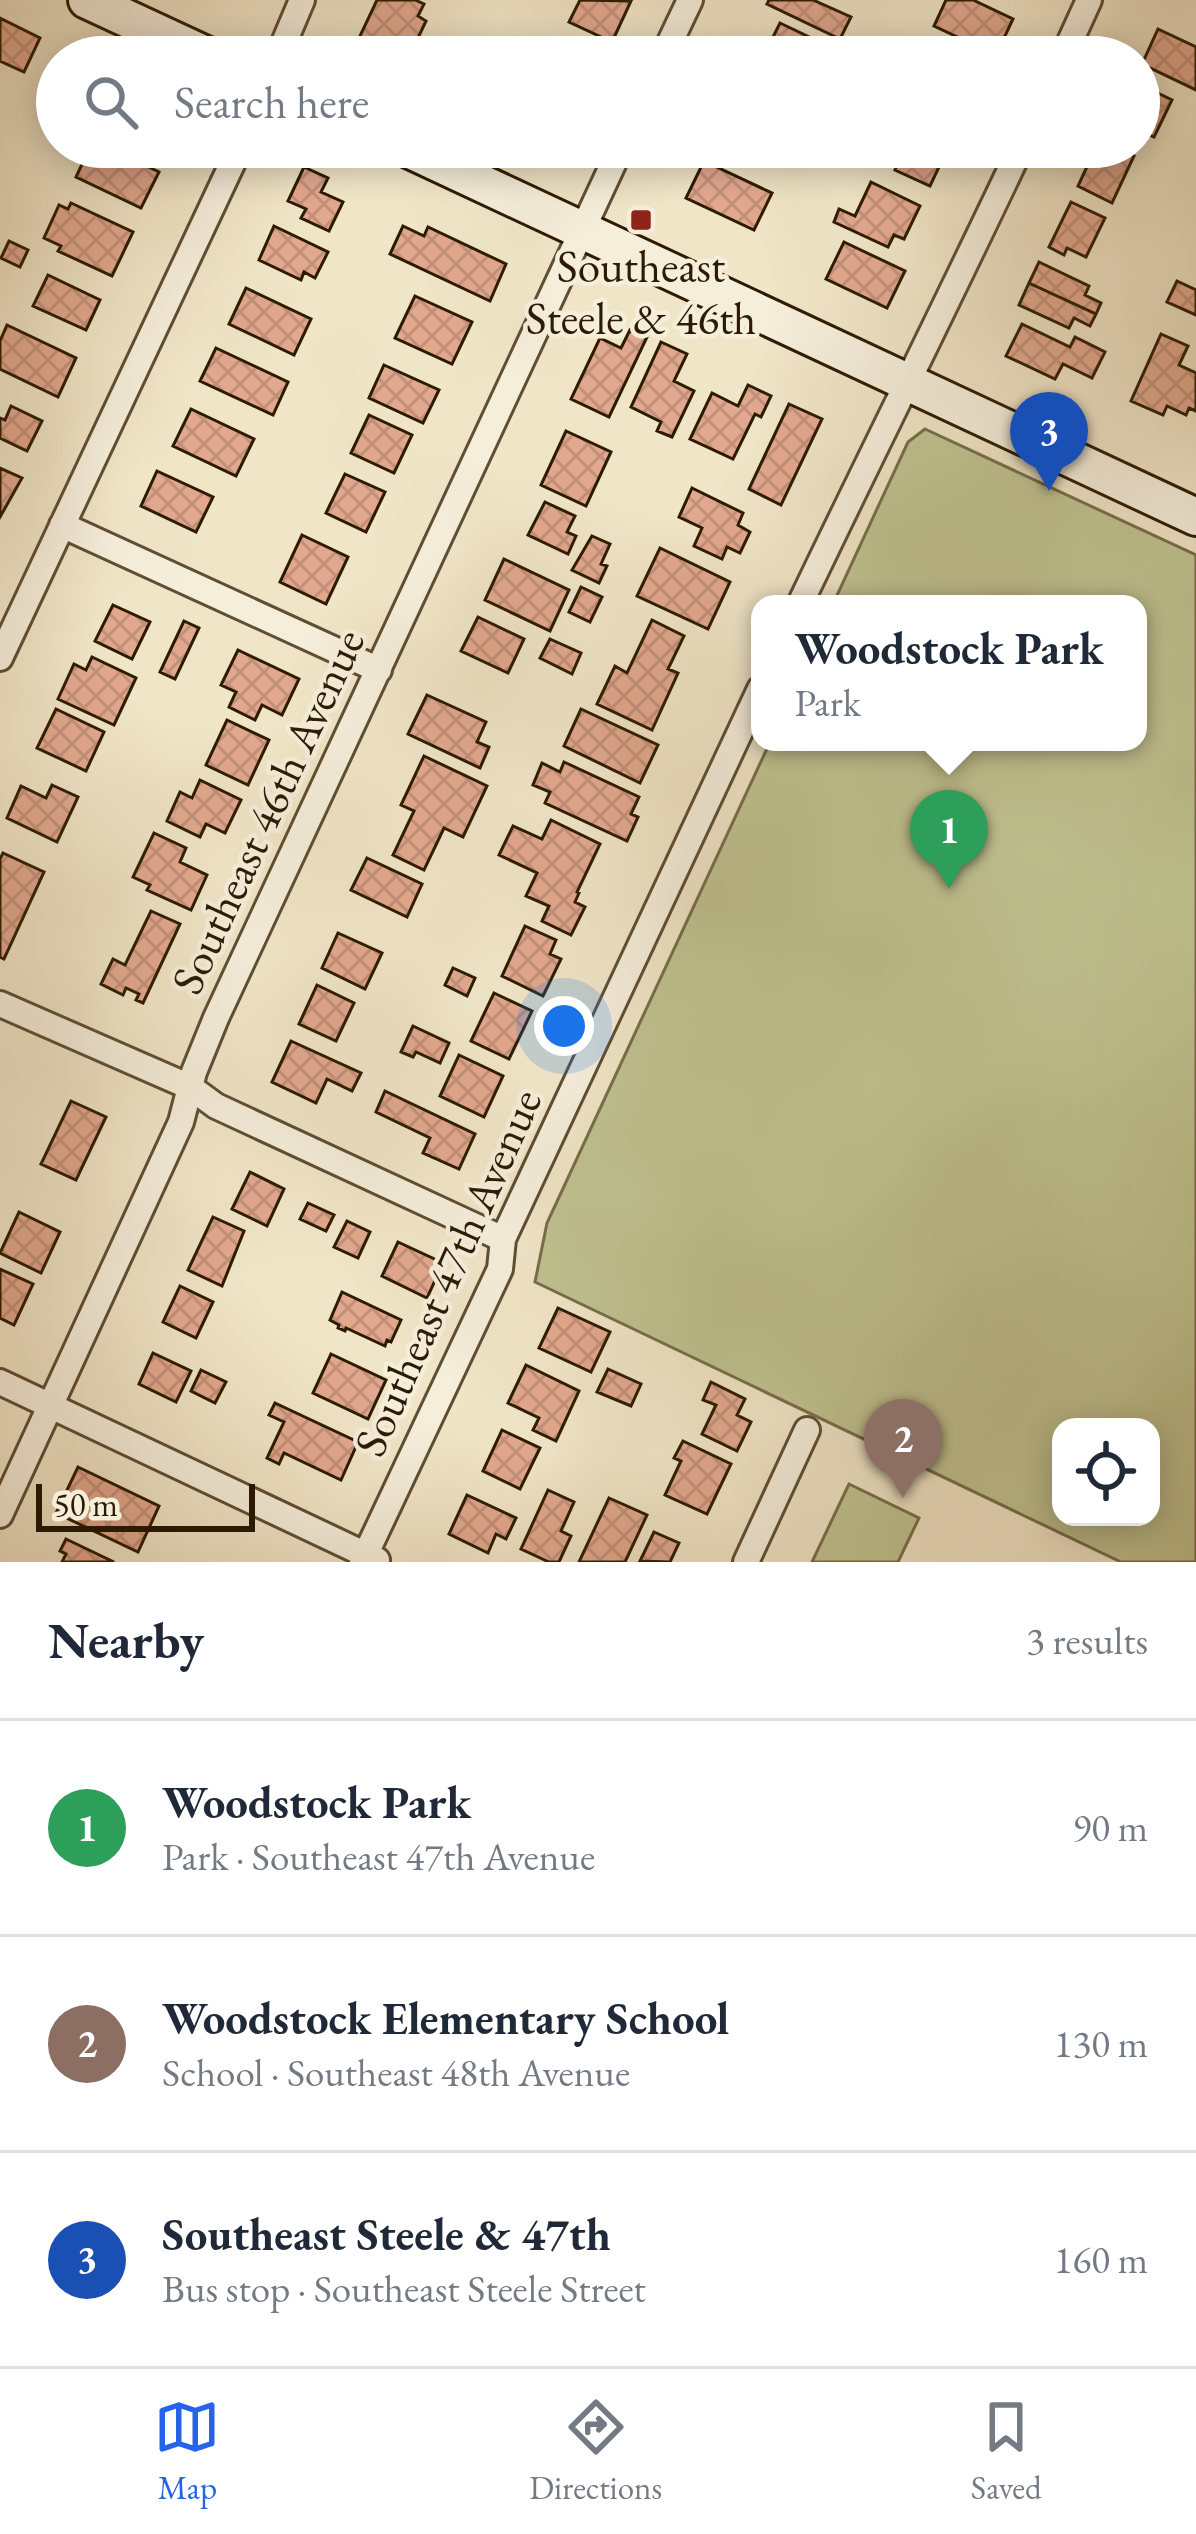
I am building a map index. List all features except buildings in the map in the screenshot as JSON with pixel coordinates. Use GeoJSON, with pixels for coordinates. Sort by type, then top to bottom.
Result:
{"type":"FeatureCollection","features":[{"type":"Feature","properties":{"kind":"street"},"geometry":{"type":"LineString","coordinates":[[87,0],[165,36]]}},
{"type":"Feature","properties":{"kind":"street"},"geometry":{"type":"LineString","coordinates":[[287,36],[302,0]]}},
{"type":"Feature","properties":{"kind":"street"},"geometry":{"type":"LineString","coordinates":[[673,36],[690,0]]}},
{"type":"Feature","properties":{"kind":"street"},"geometry":{"type":"LineString","coordinates":[[1073,36],[1089,0]]}},
{"type":"Feature","properties":{"kind":"street"},"geometry":{"type":"LineString","coordinates":[[0,658],[230,168]]}},
{"type":"Feature","properties":{"kind":"street"},"geometry":{"type":"LineString","coordinates":[[449,168],[1196,517]]}},
{"type":"Feature","properties":{"kind":"street","name":"Southeast 46th Avenue"},"geometry":{"type":"LineString","coordinates":[[0,1515],[182,1122],[216,1018],[611,168]]}},
{"type":"Feature","properties":{"kind":"street"},"geometry":{"type":"LineString","coordinates":[[804,595],[1011,168]]}},
{"type":"Feature","properties":{"kind":"street"},"geometry":{"type":"LineString","coordinates":[[62,525],[379,670]]}},
{"type":"Feature","properties":{"kind":"street","name":"Southeast 47th Avenue"},"geometry":{"type":"LineString","coordinates":[[370,1560],[500,1269],[503,1239],[751,708]]}},
{"type":"Feature","properties":{"kind":"street"},"geometry":{"type":"LineString","coordinates":[[0,1004],[190,1088],[216,1106],[503,1239]]}},
{"type":"Feature","properties":{"kind":"street"},"geometry":{"type":"LineString","coordinates":[[0,1382],[370,1560]]}},
{"type":"Feature","properties":{"kind":"street"},"geometry":{"type":"LineString","coordinates":[[746,1562],[807,1430]]}},
{"type":"Feature","properties":{"kind":"green space"},"geometry":{"type":"Polygon","coordinates":[[[925,429],[1196,555],[1196,1562],[1121,1562],[535,1282],[547,1223],[766,751],[1147,751],[1147,595],[837,595],[908,442],[925,429]]]}},
{"type":"Feature","properties":{"kind":"green space"},"geometry":{"type":"Polygon","coordinates":[[[849,1484],[919,1518],[898,1562],[812,1562],[849,1484]]]}},
{"type":"Feature","properties":{"kind":"place","name":"Southeast Steele & 46th"},"geometry":{"type":"Point","coordinates":[641,220]}},
{"type":"Feature","properties":{"kind":"place","name":"Southeast Steele & 47th"},"geometry":{"type":"Point","coordinates":[1049,491]}},
{"type":"Feature","properties":{"kind":"place","name":"Woodstock Park"},"geometry":{"type":"Point","coordinates":[949,889]}},
{"type":"Feature","properties":{"kind":"place","name":"Woodstock Elementary School"},"geometry":{"type":"Point","coordinates":[903,1498]}}]}
